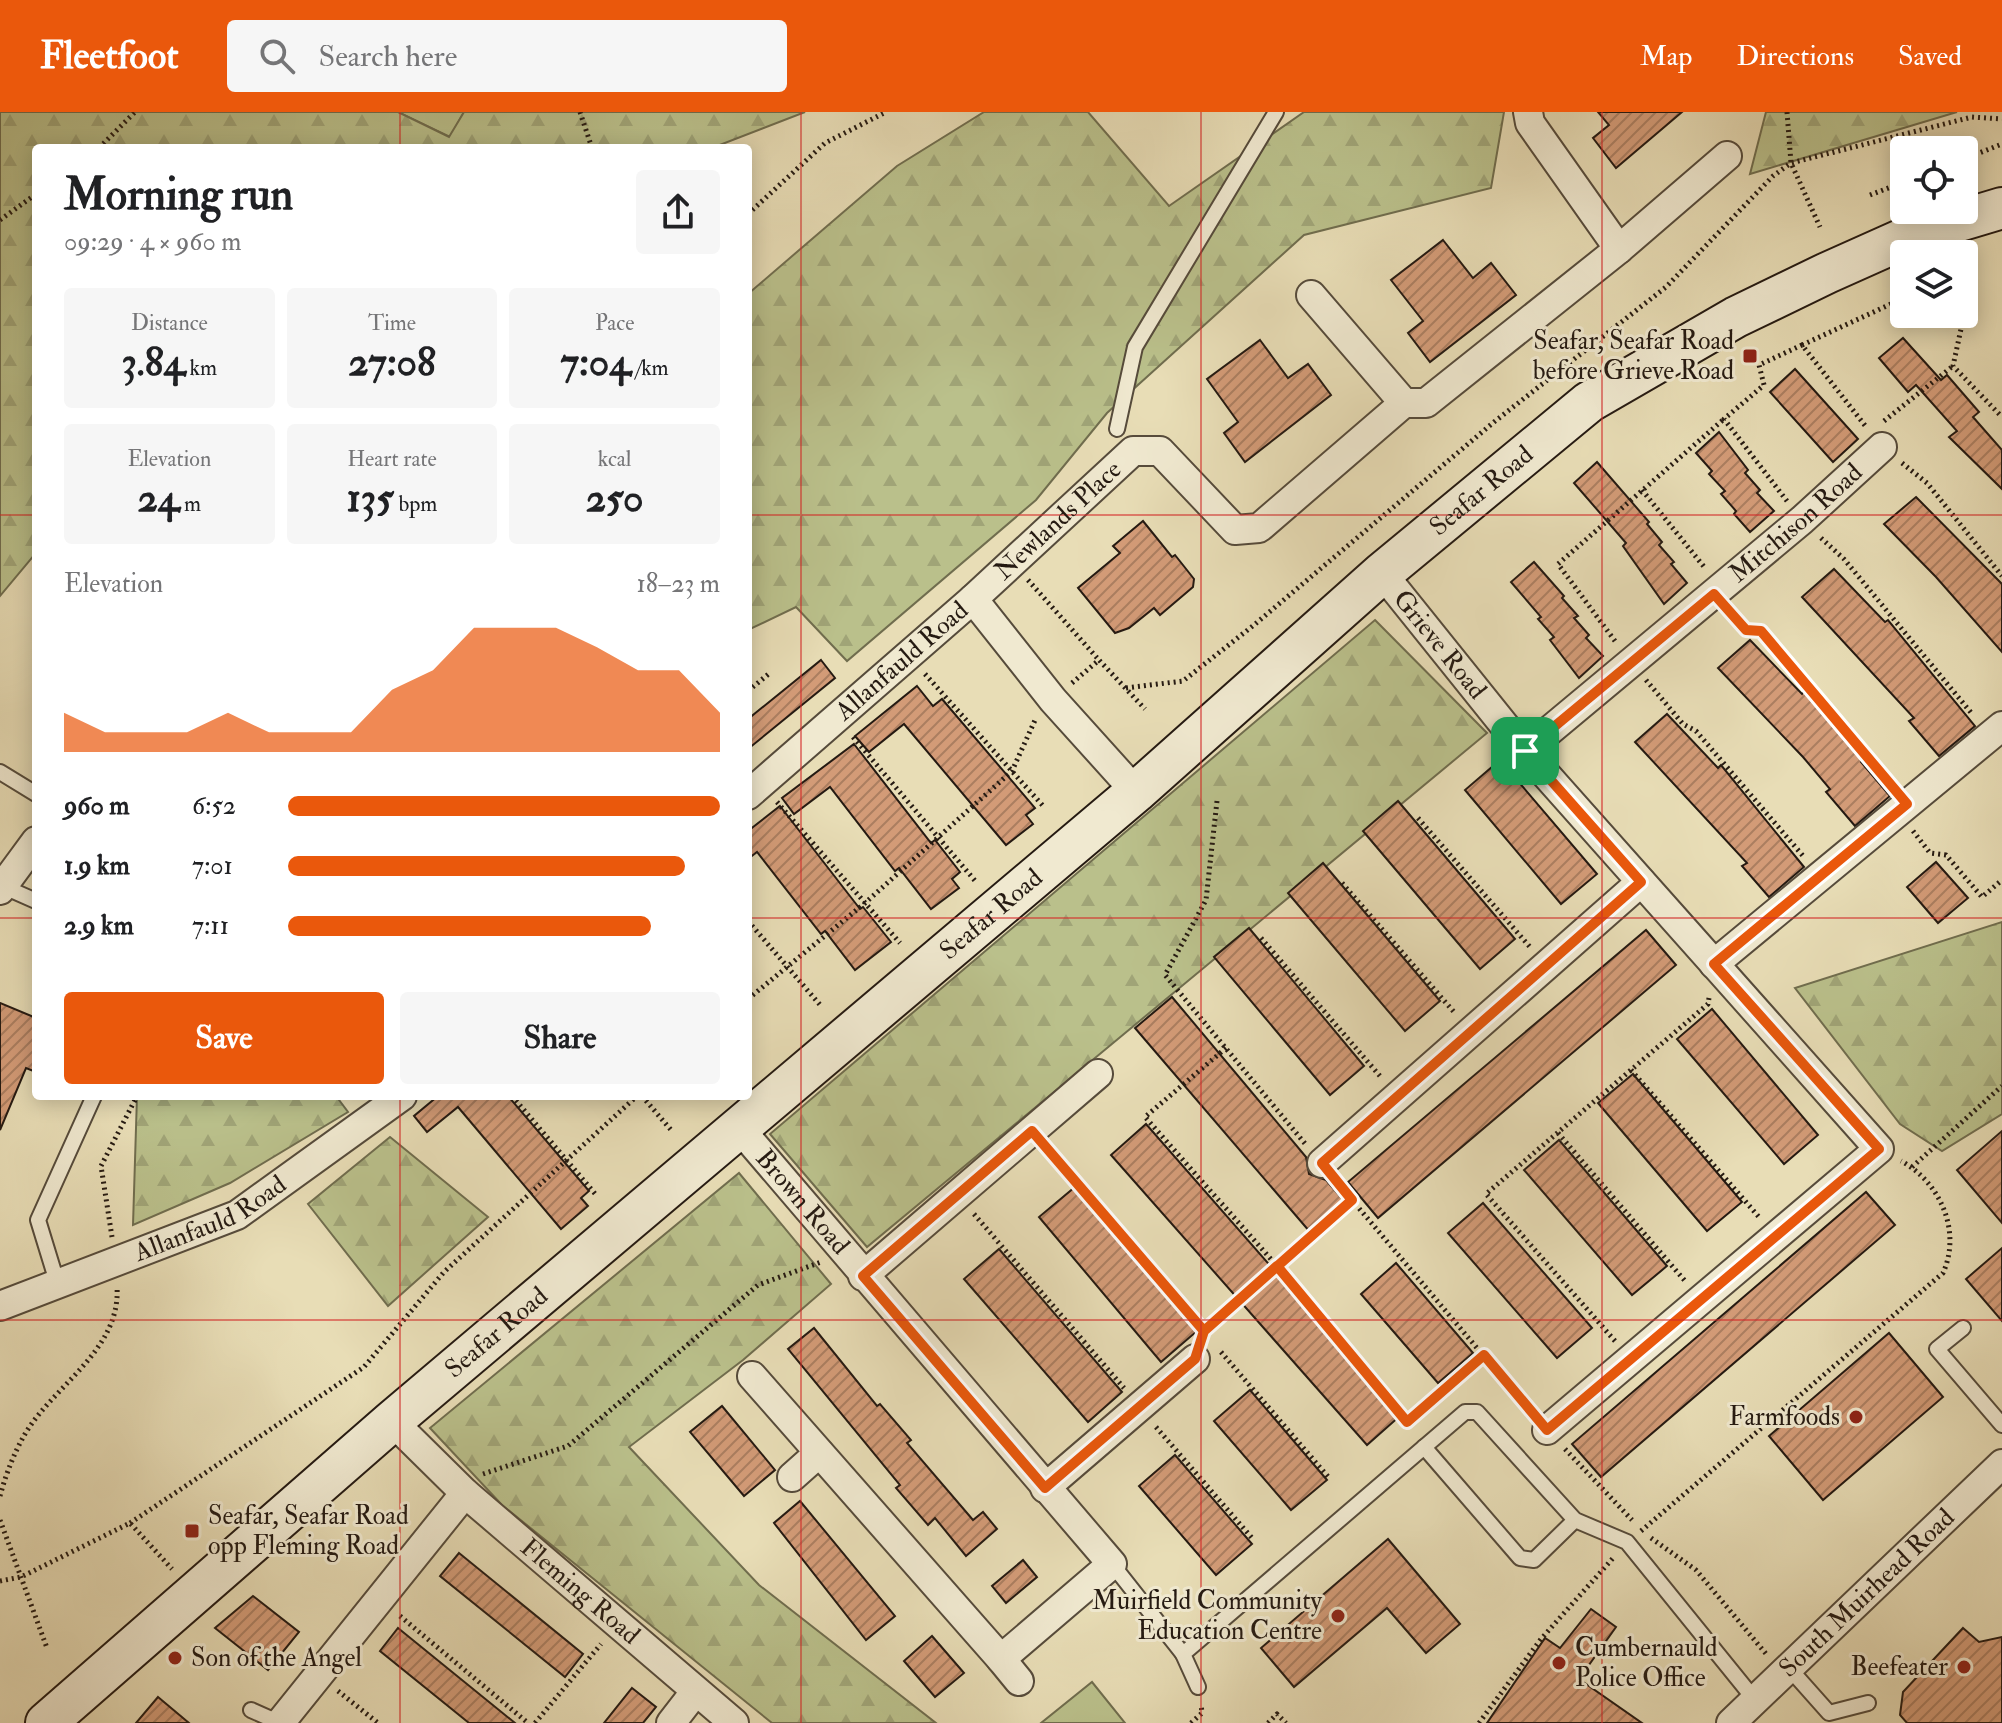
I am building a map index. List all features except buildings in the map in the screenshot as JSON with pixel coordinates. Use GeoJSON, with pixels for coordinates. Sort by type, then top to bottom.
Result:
{"type":"FeatureCollection","features":[{"type":"Feature","properties":{"kind":"street"},"geometry":{"type":"LineString","coordinates":[[1528,112],[1530,123],[1619,249]]}},
{"type":"Feature","properties":{"kind":"street","name":"Newlands Place"},"geometry":{"type":"LineString","coordinates":[[973,599],[1133,451],[1160,451],[1235,530],[1259,528],[1404,403],[1426,403],[1619,249],[1727,156]]}},
{"type":"Feature","properties":{"kind":"street","name":"Seafar Road"},"geometry":{"type":"LineString","coordinates":[[46,1723],[392,1421],[1136,792],[1382,573],[1602,394],[1736,317],[1827,273],[1912,235],[2002,208]]}},
{"type":"Feature","properties":{"kind":"street"},"geometry":{"type":"LineString","coordinates":[[1311,295],[1404,403]]}},
{"type":"Feature","properties":{"kind":"street","name":"Mitchison Road"},"geometry":{"type":"LineString","coordinates":[[1525,751],[1802,520],[1876,440]]}},
{"type":"Feature","properties":{"kind":"street","name":"Grieve Road"},"geometry":{"type":"LineString","coordinates":[[1382,573],[1525,751],[1879,1149],[1776,1237]]}},
{"type":"Feature","properties":{"kind":"street","name":"Allanfauld Road"},"geometry":{"type":"LineString","coordinates":[[754,790],[973,599],[1053,700],[1136,792]]}},
{"type":"Feature","properties":{"kind":"street"},"geometry":{"type":"LineString","coordinates":[[1714,964],[1996,730]]}},
{"type":"Feature","properties":{"kind":"street"},"geometry":{"type":"LineString","coordinates":[[1,888],[32,846]]}},
{"type":"Feature","properties":{"kind":"street"},"geometry":{"type":"LineString","coordinates":[[1322,1163],[1641,882]]}},
{"type":"Feature","properties":{"kind":"street","name":"Brown Road"},"geometry":{"type":"LineString","coordinates":[[863,1276],[1098,1074]]}},
{"type":"Feature","properties":{"kind":"street","name":"Allanfauld Road"},"geometry":{"type":"LineString","coordinates":[[0,1306],[237,1215],[396,1100]]}},
{"type":"Feature","properties":{"kind":"street","name":"Brown Road"},"geometry":{"type":"LineString","coordinates":[[740,1129],[1112,1564]]}},
{"type":"Feature","properties":{"kind":"street"},"geometry":{"type":"LineString","coordinates":[[1547,1430],[1776,1237]]}},
{"type":"Feature","properties":{"kind":"street"},"geometry":{"type":"LineString","coordinates":[[1045,1488],[1195,1359]]}},
{"type":"Feature","properties":{"kind":"street"},"geometry":{"type":"LineString","coordinates":[[752,1376],[1019,1681]]}},
{"type":"Feature","properties":{"kind":"street","name":"Fleming Road"},"geometry":{"type":"LineString","coordinates":[[392,1421],[460,1488],[734,1723]]}},
{"type":"Feature","properties":{"kind":"street"},"geometry":{"type":"LineString","coordinates":[[792,1477],[819,1453]]}},
{"type":"Feature","properties":{"kind":"street","name":"South Muirhead Road"},"geometry":{"type":"LineString","coordinates":[[1731,1723],[2002,1464]]}},
{"type":"Feature","properties":{"kind":"street"},"geometry":{"type":"LineString","coordinates":[[280,1723],[379,1598],[460,1488]]}},
{"type":"Feature","properties":{"kind":"street"},"geometry":{"type":"LineString","coordinates":[[1001,1659],[1112,1564]]}},
{"type":"Feature","properties":{"kind":"street"},"geometry":{"type":"LineString","coordinates":[[671,1723],[695,1692]]}},
{"type":"Feature","properties":{"kind":"lane"},"geometry":{"type":"LineString","coordinates":[[1117,429],[1135,347],[1276,112]]}},
{"type":"Feature","properties":{"kind":"lane"},"geometry":{"type":"LineString","coordinates":[[0,772],[32,792]]}},
{"type":"Feature","properties":{"kind":"lane"},"geometry":{"type":"LineString","coordinates":[[1,888],[32,900]]}},
{"type":"Feature","properties":{"kind":"lane"},"geometry":{"type":"LineString","coordinates":[[57,1282],[38,1220],[92,1100]]}},
{"type":"Feature","properties":{"kind":"lane"},"geometry":{"type":"LineString","coordinates":[[1963,1328],[1937,1349],[2002,1425]]}},
{"type":"Feature","properties":{"kind":"lane"},"geometry":{"type":"LineString","coordinates":[[1183,1654],[1465,1412],[1477,1412],[1575,1520],[1627,1542],[1755,1700]]}},
{"type":"Feature","properties":{"kind":"lane"},"geometry":{"type":"LineString","coordinates":[[1424,1447],[1520,1558],[1534,1560],[1575,1520]]}},
{"type":"Feature","properties":{"kind":"lane"},"geometry":{"type":"LineString","coordinates":[[1112,1564],[1183,1654],[1198,1687]]}},
{"type":"Feature","properties":{"kind":"lane"},"geometry":{"type":"LineString","coordinates":[[1786,1671],[1829,1713],[1868,1703]]}},
{"type":"Feature","properties":{"kind":"lane"},"geometry":{"type":"LineString","coordinates":[[251,1710],[280,1723]]}},
{"type":"Feature","properties":{"kind":"path"},"geometry":{"type":"LineString","coordinates":[[103,144],[135,112]]}},
{"type":"Feature","properties":{"kind":"path"},"geometry":{"type":"LineString","coordinates":[[580,112],[591,144]]}},
{"type":"Feature","properties":{"kind":"path"},"geometry":{"type":"LineString","coordinates":[[752,210],[825,143],[886,112]]}},
{"type":"Feature","properties":{"kind":"path"},"geometry":{"type":"LineString","coordinates":[[1787,112],[1791,163],[1820,227]]}},
{"type":"Feature","properties":{"kind":"path"},"geometry":{"type":"LineString","coordinates":[[1126,688],[1183,681],[1254,625],[1471,441],[1666,287],[1773,176],[1791,163],[1972,117],[2002,119]]}},
{"type":"Feature","properties":{"kind":"path"},"geometry":{"type":"LineString","coordinates":[[1978,153],[2002,144]]}},
{"type":"Feature","properties":{"kind":"path"},"geometry":{"type":"LineString","coordinates":[[1870,195],[1890,187]]}},
{"type":"Feature","properties":{"kind":"path"},"geometry":{"type":"LineString","coordinates":[[0,220],[32,197]]}},
{"type":"Feature","properties":{"kind":"path"},"geometry":{"type":"LineString","coordinates":[[1890,304],[1759,365],[1764,385],[1724,419],[1802,520],[1844,559],[1996,730]]}},
{"type":"Feature","properties":{"kind":"path"},"geometry":{"type":"LineString","coordinates":[[1876,440],[1953,366],[1961,328]]}},
{"type":"Feature","properties":{"kind":"path"},"geometry":{"type":"LineString","coordinates":[[1802,345],[1876,440],[1927,483],[2002,576]]}},
{"type":"Feature","properties":{"kind":"path"},"geometry":{"type":"LineString","coordinates":[[1953,366],[2002,417]]}},
{"type":"Feature","properties":{"kind":"path"},"geometry":{"type":"LineString","coordinates":[[1642,490],[1746,630],[1761,631],[1902,808],[1930,853],[1946,855],[1982,897],[2002,880]]}},
{"type":"Feature","properties":{"kind":"path"},"geometry":{"type":"LineString","coordinates":[[1012,563],[1145,709]]}},
{"type":"Feature","properties":{"kind":"path"},"geometry":{"type":"LineString","coordinates":[[909,655],[1044,807]]}},
{"type":"Feature","properties":{"kind":"path"},"geometry":{"type":"LineString","coordinates":[[752,996],[865,903],[1012,771],[1038,714],[1099,660]]}},
{"type":"Feature","properties":{"kind":"path"},"geometry":{"type":"LineString","coordinates":[[752,688],[771,672]]}},
{"type":"Feature","properties":{"kind":"path"},"geometry":{"type":"LineString","coordinates":[[837,718],[977,883]]}},
{"type":"Feature","properties":{"kind":"path"},"geometry":{"type":"LineString","coordinates":[[754,790],[900,943]]}},
{"type":"Feature","properties":{"kind":"path"},"geometry":{"type":"LineString","coordinates":[[1217,801],[1206,900],[1165,975],[1547,1430],[1641,1531],[1696,1570],[1786,1671]]}},
{"type":"Feature","properties":{"kind":"path"},"geometry":{"type":"LineString","coordinates":[[1418,818],[1546,965]]}},
{"type":"Feature","properties":{"kind":"path"},"geometry":{"type":"LineString","coordinates":[[1342,883],[1471,1031]]}},
{"type":"Feature","properties":{"kind":"path"},"geometry":{"type":"LineString","coordinates":[[752,926],[821,1006]]}},
{"type":"Feature","properties":{"kind":"path"},"geometry":{"type":"LineString","coordinates":[[1261,938],[1398,1096]]}},
{"type":"Feature","properties":{"kind":"path"},"geometry":{"type":"LineString","coordinates":[[1632,1360],[1486,1194],[1708,1004],[1714,964]]}},
{"type":"Feature","properties":{"kind":"path"},"geometry":{"type":"LineString","coordinates":[[1226,1048],[1145,1117],[1277,1266],[1407,1422],[1484,1355]]}},
{"type":"Feature","properties":{"kind":"path"},"geometry":{"type":"LineString","coordinates":[[1631,1070],[1776,1237]]}},
{"type":"Feature","properties":{"kind":"path"},"geometry":{"type":"LineString","coordinates":[[1479,1723],[1541,1639],[1627,1542],[1943,1273],[1950,1258],[1948,1225],[1938,1193],[1912,1167],[2002,1086]]}},
{"type":"Feature","properties":{"kind":"path"},"geometry":{"type":"LineString","coordinates":[[0,1496],[8,1468],[27,1431],[67,1388],[109,1330],[119,1306],[116,1260],[101,1166],[135,1100]]}},
{"type":"Feature","properties":{"kind":"path"},"geometry":{"type":"LineString","coordinates":[[515,1100],[597,1196]]}},
{"type":"Feature","properties":{"kind":"path"},"geometry":{"type":"LineString","coordinates":[[0,1581],[21,1577],[130,1523],[364,1367],[444,1272],[636,1100]]}},
{"type":"Feature","properties":{"kind":"path"},"geometry":{"type":"LineString","coordinates":[[644,1100],[671,1130]]}},
{"type":"Feature","properties":{"kind":"path"},"geometry":{"type":"LineString","coordinates":[[1032,1131],[1330,1479]]}},
{"type":"Feature","properties":{"kind":"path"},"geometry":{"type":"LineString","coordinates":[[1558,1133],[1702,1300]]}},
{"type":"Feature","properties":{"kind":"path"},"geometry":{"type":"LineString","coordinates":[[957,1195],[1252,1538]]}},
{"type":"Feature","properties":{"kind":"path"},"geometry":{"type":"LineString","coordinates":[[1195,1359],[1204,1331],[1352,1200]]}},
{"type":"Feature","properties":{"kind":"path"},"geometry":{"type":"LineString","coordinates":[[460,1488],[568,1446],[758,1285],[844,1253]]}},
{"type":"Feature","properties":{"kind":"path"},"geometry":{"type":"LineString","coordinates":[[0,1520],[47,1648]]}},
{"type":"Feature","properties":{"kind":"path"},"geometry":{"type":"LineString","coordinates":[[130,1523],[195,1593]]}},
{"type":"Feature","properties":{"kind":"path"},"geometry":{"type":"LineString","coordinates":[[0,1542],[8,1542]]}},
{"type":"Feature","properties":{"kind":"path"},"geometry":{"type":"LineString","coordinates":[[379,1598],[528,1723]]}},
{"type":"Feature","properties":{"kind":"path"},"geometry":{"type":"LineString","coordinates":[[535,1723],[617,1625]]}},
{"type":"Feature","properties":{"kind":"path"},"geometry":{"type":"LineString","coordinates":[[318,1674],[378,1723]]}},
{"type":"Feature","properties":{"kind":"path"},"geometry":{"type":"LineString","coordinates":[[1268,1723],[1277,1714],[1286,1723]]}},
{"type":"Feature","properties":{"kind":"green space"},"geometry":{"type":"Polygon","coordinates":[[[0,112],[398,112],[449,137],[464,112],[805,112],[722,144],[32,144],[32,558],[0,596],[0,112]]]}},
{"type":"Feature","properties":{"kind":"green space"},"geometry":{"type":"Polygon","coordinates":[[[398,112],[464,112],[450,137],[398,112]]]}},
{"type":"Feature","properties":{"kind":"green space"},"geometry":{"type":"Polygon","coordinates":[[[984,112],[1088,112],[1169,206],[1304,112],[1504,112],[1491,188],[1304,235],[1107,413],[1036,500],[847,661],[796,607],[752,628],[752,291],[897,166],[984,112]]]}},
{"type":"Feature","properties":{"kind":"green space"},"geometry":{"type":"Polygon","coordinates":[[[1766,112],[1957,112],[1750,174],[1766,112]]]}},
{"type":"Feature","properties":{"kind":"green space"},"geometry":{"type":"Polygon","coordinates":[[[1375,620],[1487,733],[867,1247],[770,1134],[1375,620]]]}},
{"type":"Feature","properties":{"kind":"green space"},"geometry":{"type":"Polygon","coordinates":[[[2002,922],[2002,1114],[1942,1151],[1900,1124],[1795,988],[2002,922]]]}},
{"type":"Feature","properties":{"kind":"green space"},"geometry":{"type":"Polygon","coordinates":[[[137,1100],[339,1100],[348,1112],[230,1183],[133,1225],[137,1100]]]}},
{"type":"Feature","properties":{"kind":"green space"},"geometry":{"type":"Polygon","coordinates":[[[390,1137],[488,1217],[388,1306],[308,1204],[390,1137]]]}},
{"type":"Feature","properties":{"kind":"green space"},"geometry":{"type":"Polygon","coordinates":[[[739,1173],[831,1284],[743,1360],[629,1447],[759,1585],[936,1723],[772,1723],[502,1505],[430,1428],[739,1173]]]}},
{"type":"Feature","properties":{"kind":"green space"},"geometry":{"type":"Polygon","coordinates":[[[1092,1682],[1125,1723],[1041,1723],[1092,1682]]]}},
{"type":"Feature","properties":{"kind":"place","name":"Seafar, Seafar Road before Grieve Road"},"geometry":{"type":"Point","coordinates":[1750,356]}},
{"type":"Feature","properties":{"kind":"place","name":"Farmfoods"},"geometry":{"type":"Point","coordinates":[1856,1417]}},
{"type":"Feature","properties":{"kind":"place","name":"Seafar, Seafar Road opp Fleming Road"},"geometry":{"type":"Point","coordinates":[192,1531]}},
{"type":"Feature","properties":{"kind":"place","name":"Muirfield Community Education Centre"},"geometry":{"type":"Point","coordinates":[1338,1616]}},
{"type":"Feature","properties":{"kind":"place","name":"Son of the Angel"},"geometry":{"type":"Point","coordinates":[175,1658]}},
{"type":"Feature","properties":{"kind":"place","name":"Cumbernauld Police Office"},"geometry":{"type":"Point","coordinates":[1559,1663]}},
{"type":"Feature","properties":{"kind":"place","name":"Beefeater"},"geometry":{"type":"Point","coordinates":[1964,1667]}},
{"type":"Feature","properties":{"kind":"route"},"geometry":{"type":"LineString","coordinates":[[1525,751],[1641,882],[1322,1163],[1352,1200],[1204,1331],[1032,1131],[863,1276],[1045,1488],[1195,1359],[1204,1331],[1277,1266],[1407,1422],[1484,1355],[1547,1430],[1879,1149],[1714,964],[1907,804],[1761,631],[1746,630],[1714,594],[1525,751]]}}]}
